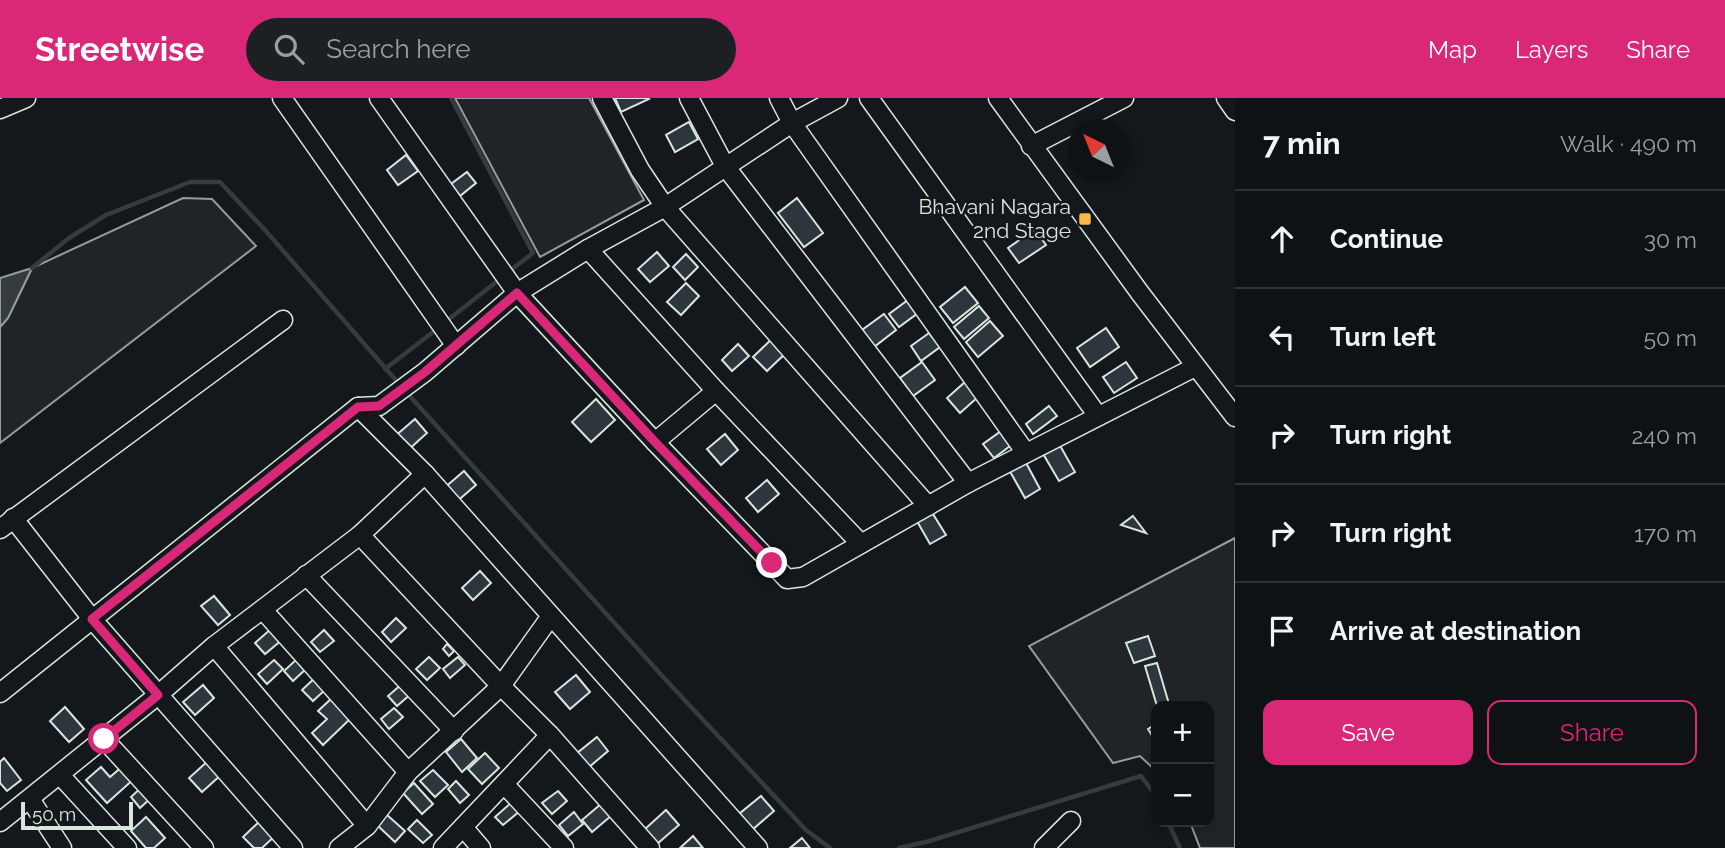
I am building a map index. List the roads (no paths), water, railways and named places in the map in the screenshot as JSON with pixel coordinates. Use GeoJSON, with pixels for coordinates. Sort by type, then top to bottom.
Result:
{"type":"FeatureCollection","features":[{"type":"Feature","properties":{"kind":"street"},"geometry":{"type":"LineString","coordinates":[[0,109],[26,98]]}},
{"type":"Feature","properties":{"kind":"street"},"geometry":{"type":"LineString","coordinates":[[282,98],[456,346]]}},
{"type":"Feature","properties":{"kind":"street"},"geometry":{"type":"LineString","coordinates":[[379,98],[517,293],[787,579],[803,577],[968,483],[1195,367]]}},
{"type":"Feature","properties":{"kind":"street"},"geometry":{"type":"LineString","coordinates":[[602,98],[640,170],[665,207],[928,506]]}},
{"type":"Feature","properties":{"kind":"street"},"geometry":{"type":"LineString","coordinates":[[689,98],[725,166],[968,483]]}},
{"type":"Feature","properties":{"kind":"street"},"geometry":{"type":"LineString","coordinates":[[779,98],[792,123],[1026,453]]}},
{"type":"Feature","properties":{"kind":"street"},"geometry":{"type":"LineString","coordinates":[[0,693],[358,407],[379,406],[425,372],[517,293],[588,249],[665,207],[792,123],[838,98]]}},
{"type":"Feature","properties":{"kind":"street"},"geometry":{"type":"LineString","coordinates":[[869,98],[1098,416]]}},
{"type":"Feature","properties":{"kind":"street"},"geometry":{"type":"LineString","coordinates":[[998,98],[1195,367],[1235,417]]}},
{"type":"Feature","properties":{"kind":"street"},"geometry":{"type":"LineString","coordinates":[[1031,146],[1124,98]]}},
{"type":"Feature","properties":{"kind":"street"},"geometry":{"type":"LineString","coordinates":[[1226,98],[1235,111]]}},
{"type":"Feature","properties":{"kind":"street"},"geometry":{"type":"LineString","coordinates":[[588,249],[716,391],[861,544]]}},
{"type":"Feature","properties":{"kind":"street"},"geometry":{"type":"LineString","coordinates":[[283,320],[6,523],[293,848]]}},
{"type":"Feature","properties":{"kind":"street"},"geometry":{"type":"LineString","coordinates":[[655,442],[716,391]]}},
{"type":"Feature","properties":{"kind":"street"},"geometry":{"type":"LineString","coordinates":[[358,407],[425,474],[758,848]]}},
{"type":"Feature","properties":{"kind":"street"},"geometry":{"type":"LineString","coordinates":[[0,822],[158,695],[214,646],[360,535],[425,474]]}},
{"type":"Feature","properties":{"kind":"street"},"geometry":{"type":"LineString","coordinates":[[360,535],[550,735],[650,848]]}},
{"type":"Feature","properties":{"kind":"street"},"geometry":{"type":"LineString","coordinates":[[306,575],[454,731]]}},
{"type":"Feature","properties":{"kind":"street"},"geometry":{"type":"LineString","coordinates":[[263,610],[408,772]]}},
{"type":"Feature","properties":{"kind":"street"},"geometry":{"type":"LineString","coordinates":[[339,848],[367,827],[408,772],[501,686],[551,616]]}},
{"type":"Feature","properties":{"kind":"street"},"geometry":{"type":"LineString","coordinates":[[214,646],[367,827]]}},
{"type":"Feature","properties":{"kind":"street"},"geometry":{"type":"LineString","coordinates":[[443,848],[550,735]]}},
{"type":"Feature","properties":{"kind":"street"},"geometry":{"type":"LineString","coordinates":[[104,739],[204,848]]}},
{"type":"Feature","properties":{"kind":"street"},"geometry":{"type":"LineString","coordinates":[[60,775],[127,848]]}},
{"type":"Feature","properties":{"kind":"street"},"geometry":{"type":"LineString","coordinates":[[504,784],[564,848]]}},
{"type":"Feature","properties":{"kind":"street"},"geometry":{"type":"LineString","coordinates":[[30,799],[62,848]]}},
{"type":"Feature","properties":{"kind":"street"},"geometry":{"type":"LineString","coordinates":[[1044,848],[1071,821]]}},
{"type":"Feature","properties":{"kind":"street"},"geometry":{"type":"LineString","coordinates":[[463,827],[481,848]]}},
{"type":"Feature","properties":{"kind":"waterway"},"geometry":{"type":"LineString","coordinates":[[451,98],[533,253],[507,273]]}},
{"type":"Feature","properties":{"kind":"waterway"},"geometry":{"type":"LineString","coordinates":[[32,268],[69,238],[106,215],[190,182],[220,182],[401,386]]}},
{"type":"Feature","properties":{"kind":"waterway"},"geometry":{"type":"LineString","coordinates":[[444,323],[500,279]]}},
{"type":"Feature","properties":{"kind":"waterway"},"geometry":{"type":"LineString","coordinates":[[385,369],[437,329]]}},
{"type":"Feature","properties":{"kind":"waterway"},"geometry":{"type":"LineString","coordinates":[[407,393],[665,679],[806,830],[830,848]]}},
{"type":"Feature","properties":{"kind":"waterway"},"geometry":{"type":"LineString","coordinates":[[899,848],[1141,776],[1151,789]]}},
{"type":"Feature","properties":{"kind":"waterway"},"geometry":{"type":"LineString","coordinates":[[1170,827],[1180,848]]}},
{"type":"Feature","properties":{"kind":"place","name":"Bhavani Nagara 2nd Stage"},"geometry":{"type":"Point","coordinates":[1085,219]}}]}
